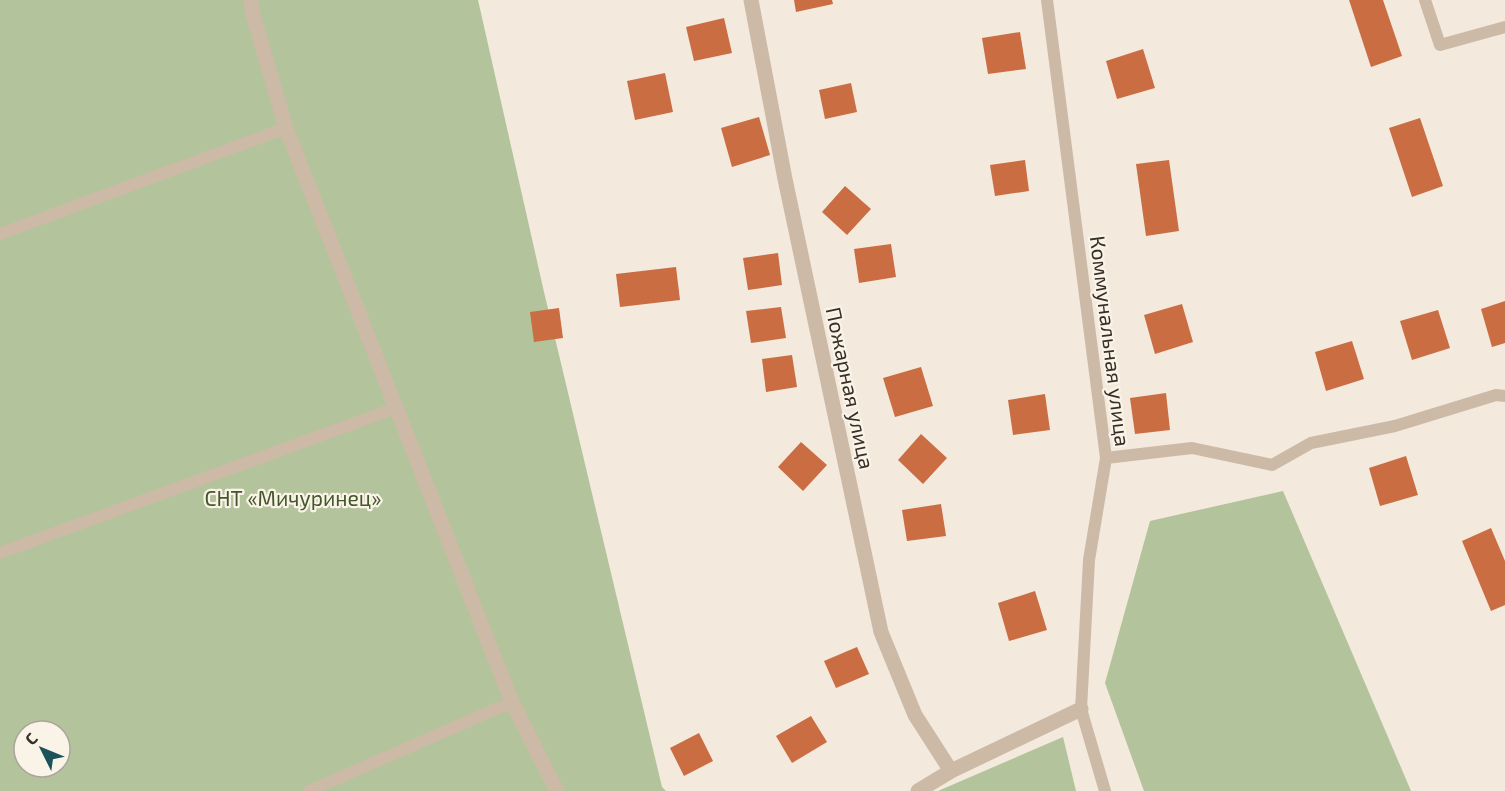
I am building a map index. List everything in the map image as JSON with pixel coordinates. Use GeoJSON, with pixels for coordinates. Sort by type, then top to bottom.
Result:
{"type":"FeatureCollection","features":[{"type":"Feature","properties":{"kind":"street"},"geometry":{"type":"LineString","coordinates":[[251,0],[252,11],[286,128],[512,702],[557,791]]}},
{"type":"Feature","properties":{"kind":"street","name":"Пожарная улица"},"geometry":{"type":"LineString","coordinates":[[751,0],[785,178],[881,632],[915,715],[951,771]]}},
{"type":"Feature","properties":{"kind":"street"},"geometry":{"type":"LineString","coordinates":[[918,791],[951,771],[1081,709]]}},
{"type":"Feature","properties":{"kind":"lane","name":"Коммунальная улица"},"geometry":{"type":"LineString","coordinates":[[1047,0],[1106,459],[1089,560],[1081,709],[1105,791]]}},
{"type":"Feature","properties":{"kind":"lane"},"geometry":{"type":"LineString","coordinates":[[1425,0],[1440,45],[1505,27]]}},
{"type":"Feature","properties":{"kind":"lane"},"geometry":{"type":"LineString","coordinates":[[0,234],[286,128]]}},
{"type":"Feature","properties":{"kind":"lane"},"geometry":{"type":"LineString","coordinates":[[1106,459],[1192,448],[1272,465],[1311,443],[1395,426],[1497,395],[1505,396]]}},
{"type":"Feature","properties":{"kind":"lane"},"geometry":{"type":"LineString","coordinates":[[0,553],[396,408]]}},
{"type":"Feature","properties":{"kind":"lane"},"geometry":{"type":"LineString","coordinates":[[309,791],[512,702]]}},
{"type":"Feature","properties":{"kind":"green space","name":"СНТ «Мичуринец»"},"geometry":{"type":"Polygon","coordinates":[[[0,0],[478,0],[544,292],[662,787],[666,791],[0,791],[0,0]]]}},
{"type":"Feature","properties":{"kind":"green space"},"geometry":{"type":"Polygon","coordinates":[[[1283,491],[1411,791],[1144,791],[1105,683],[1150,521],[1283,491]]]}},
{"type":"Feature","properties":{"kind":"green space"},"geometry":{"type":"Polygon","coordinates":[[[1063,737],[1076,791],[938,791],[1063,737]]]}},
{"type":"Feature","properties":{"kind":"building"},"geometry":{"type":"Polygon","coordinates":[[[794,0],[832,0],[833,4],[796,12],[794,0]]]}},
{"type":"Feature","properties":{"kind":"building"},"geometry":{"type":"Polygon","coordinates":[[[1349,0],[1383,0],[1402,56],[1371,67],[1349,0]]]}},
{"type":"Feature","properties":{"kind":"building"},"geometry":{"type":"Polygon","coordinates":[[[724,18],[732,53],[694,61],[686,27],[724,18]]]}},
{"type":"Feature","properties":{"kind":"building"},"geometry":{"type":"Polygon","coordinates":[[[1020,32],[1026,69],[988,74],[982,38],[1020,32]]]}},
{"type":"Feature","properties":{"kind":"building"},"geometry":{"type":"Polygon","coordinates":[[[1143,49],[1155,88],[1117,99],[1106,61],[1143,49]]]}},
{"type":"Feature","properties":{"kind":"building"},"geometry":{"type":"Polygon","coordinates":[[[665,73],[673,112],[635,120],[627,81],[665,73]]]}},
{"type":"Feature","properties":{"kind":"building"},"geometry":{"type":"Polygon","coordinates":[[[851,83],[857,112],[825,119],[819,90],[851,83]]]}},
{"type":"Feature","properties":{"kind":"building"},"geometry":{"type":"Polygon","coordinates":[[[759,117],[770,155],[732,167],[721,128],[759,117]]]}},
{"type":"Feature","properties":{"kind":"building"},"geometry":{"type":"Polygon","coordinates":[[[1420,118],[1443,186],[1412,197],[1389,128],[1420,118]]]}},
{"type":"Feature","properties":{"kind":"building"},"geometry":{"type":"Polygon","coordinates":[[[1025,160],[1029,191],[995,196],[990,165],[1025,160]]]}},
{"type":"Feature","properties":{"kind":"building"},"geometry":{"type":"Polygon","coordinates":[[[1169,160],[1179,231],[1146,236],[1136,164],[1169,160]]]}},
{"type":"Feature","properties":{"kind":"building"},"geometry":{"type":"Polygon","coordinates":[[[845,186],[871,209],[847,235],[822,212],[845,186]]]}},
{"type":"Feature","properties":{"kind":"building"},"geometry":{"type":"Polygon","coordinates":[[[891,244],[896,277],[859,283],[854,249],[891,244]]]}},
{"type":"Feature","properties":{"kind":"building"},"geometry":{"type":"Polygon","coordinates":[[[778,253],[782,285],[748,290],[743,258],[778,253]]]}},
{"type":"Feature","properties":{"kind":"building"},"geometry":{"type":"Polygon","coordinates":[[[676,267],[680,300],[620,307],[616,274],[676,267]]]}},
{"type":"Feature","properties":{"kind":"building"},"geometry":{"type":"Polygon","coordinates":[[[1505,301],[1505,343],[1492,347],[1481,309],[1505,301]]]}},
{"type":"Feature","properties":{"kind":"building"},"geometry":{"type":"Polygon","coordinates":[[[1182,304],[1193,342],[1155,354],[1144,315],[1182,304]]]}},
{"type":"Feature","properties":{"kind":"building"},"geometry":{"type":"Polygon","coordinates":[[[781,307],[786,338],[751,343],[746,311],[781,307]]]}},
{"type":"Feature","properties":{"kind":"building"},"geometry":{"type":"Polygon","coordinates":[[[559,308],[563,338],[534,342],[530,312],[559,308]]]}},
{"type":"Feature","properties":{"kind":"building"},"geometry":{"type":"Polygon","coordinates":[[[1438,310],[1450,348],[1412,360],[1400,321],[1438,310]]]}},
{"type":"Feature","properties":{"kind":"building"},"geometry":{"type":"Polygon","coordinates":[[[1352,341],[1364,379],[1326,391],[1315,352],[1352,341]]]}},
{"type":"Feature","properties":{"kind":"building"},"geometry":{"type":"Polygon","coordinates":[[[792,355],[797,387],[766,392],[762,359],[792,355]]]}},
{"type":"Feature","properties":{"kind":"building"},"geometry":{"type":"Polygon","coordinates":[[[921,367],[933,406],[895,417],[883,378],[921,367]]]}},
{"type":"Feature","properties":{"kind":"building"},"geometry":{"type":"Polygon","coordinates":[[[1166,393],[1170,430],[1135,434],[1130,398],[1166,393]]]}},
{"type":"Feature","properties":{"kind":"building"},"geometry":{"type":"Polygon","coordinates":[[[1045,394],[1050,430],[1013,435],[1008,400],[1045,394]]]}},
{"type":"Feature","properties":{"kind":"building"},"geometry":{"type":"Polygon","coordinates":[[[921,434],[947,458],[923,484],[898,460],[921,434]]]}},
{"type":"Feature","properties":{"kind":"building"},"geometry":{"type":"Polygon","coordinates":[[[801,442],[827,465],[803,491],[778,467],[801,442]]]}},
{"type":"Feature","properties":{"kind":"building"},"geometry":{"type":"Polygon","coordinates":[[[1406,456],[1418,495],[1380,506],[1369,468],[1406,456]]]}},
{"type":"Feature","properties":{"kind":"building"},"geometry":{"type":"Polygon","coordinates":[[[941,504],[946,536],[907,541],[902,510],[941,504]]]}},
{"type":"Feature","properties":{"kind":"building"},"geometry":{"type":"Polygon","coordinates":[[[1491,528],[1505,561],[1505,605],[1491,611],[1462,541],[1491,528]]]}},
{"type":"Feature","properties":{"kind":"building"},"geometry":{"type":"Polygon","coordinates":[[[1035,591],[1047,630],[1009,641],[998,603],[1035,591]]]}},
{"type":"Feature","properties":{"kind":"building"},"geometry":{"type":"Polygon","coordinates":[[[857,647],[869,674],[836,688],[824,661],[857,647]]]}},
{"type":"Feature","properties":{"kind":"building"},"geometry":{"type":"Polygon","coordinates":[[[811,716],[827,742],[792,763],[776,736],[811,716]]]}},
{"type":"Feature","properties":{"kind":"building"},"geometry":{"type":"Polygon","coordinates":[[[699,733],[713,761],[684,776],[670,748],[699,733]]]}}]}
